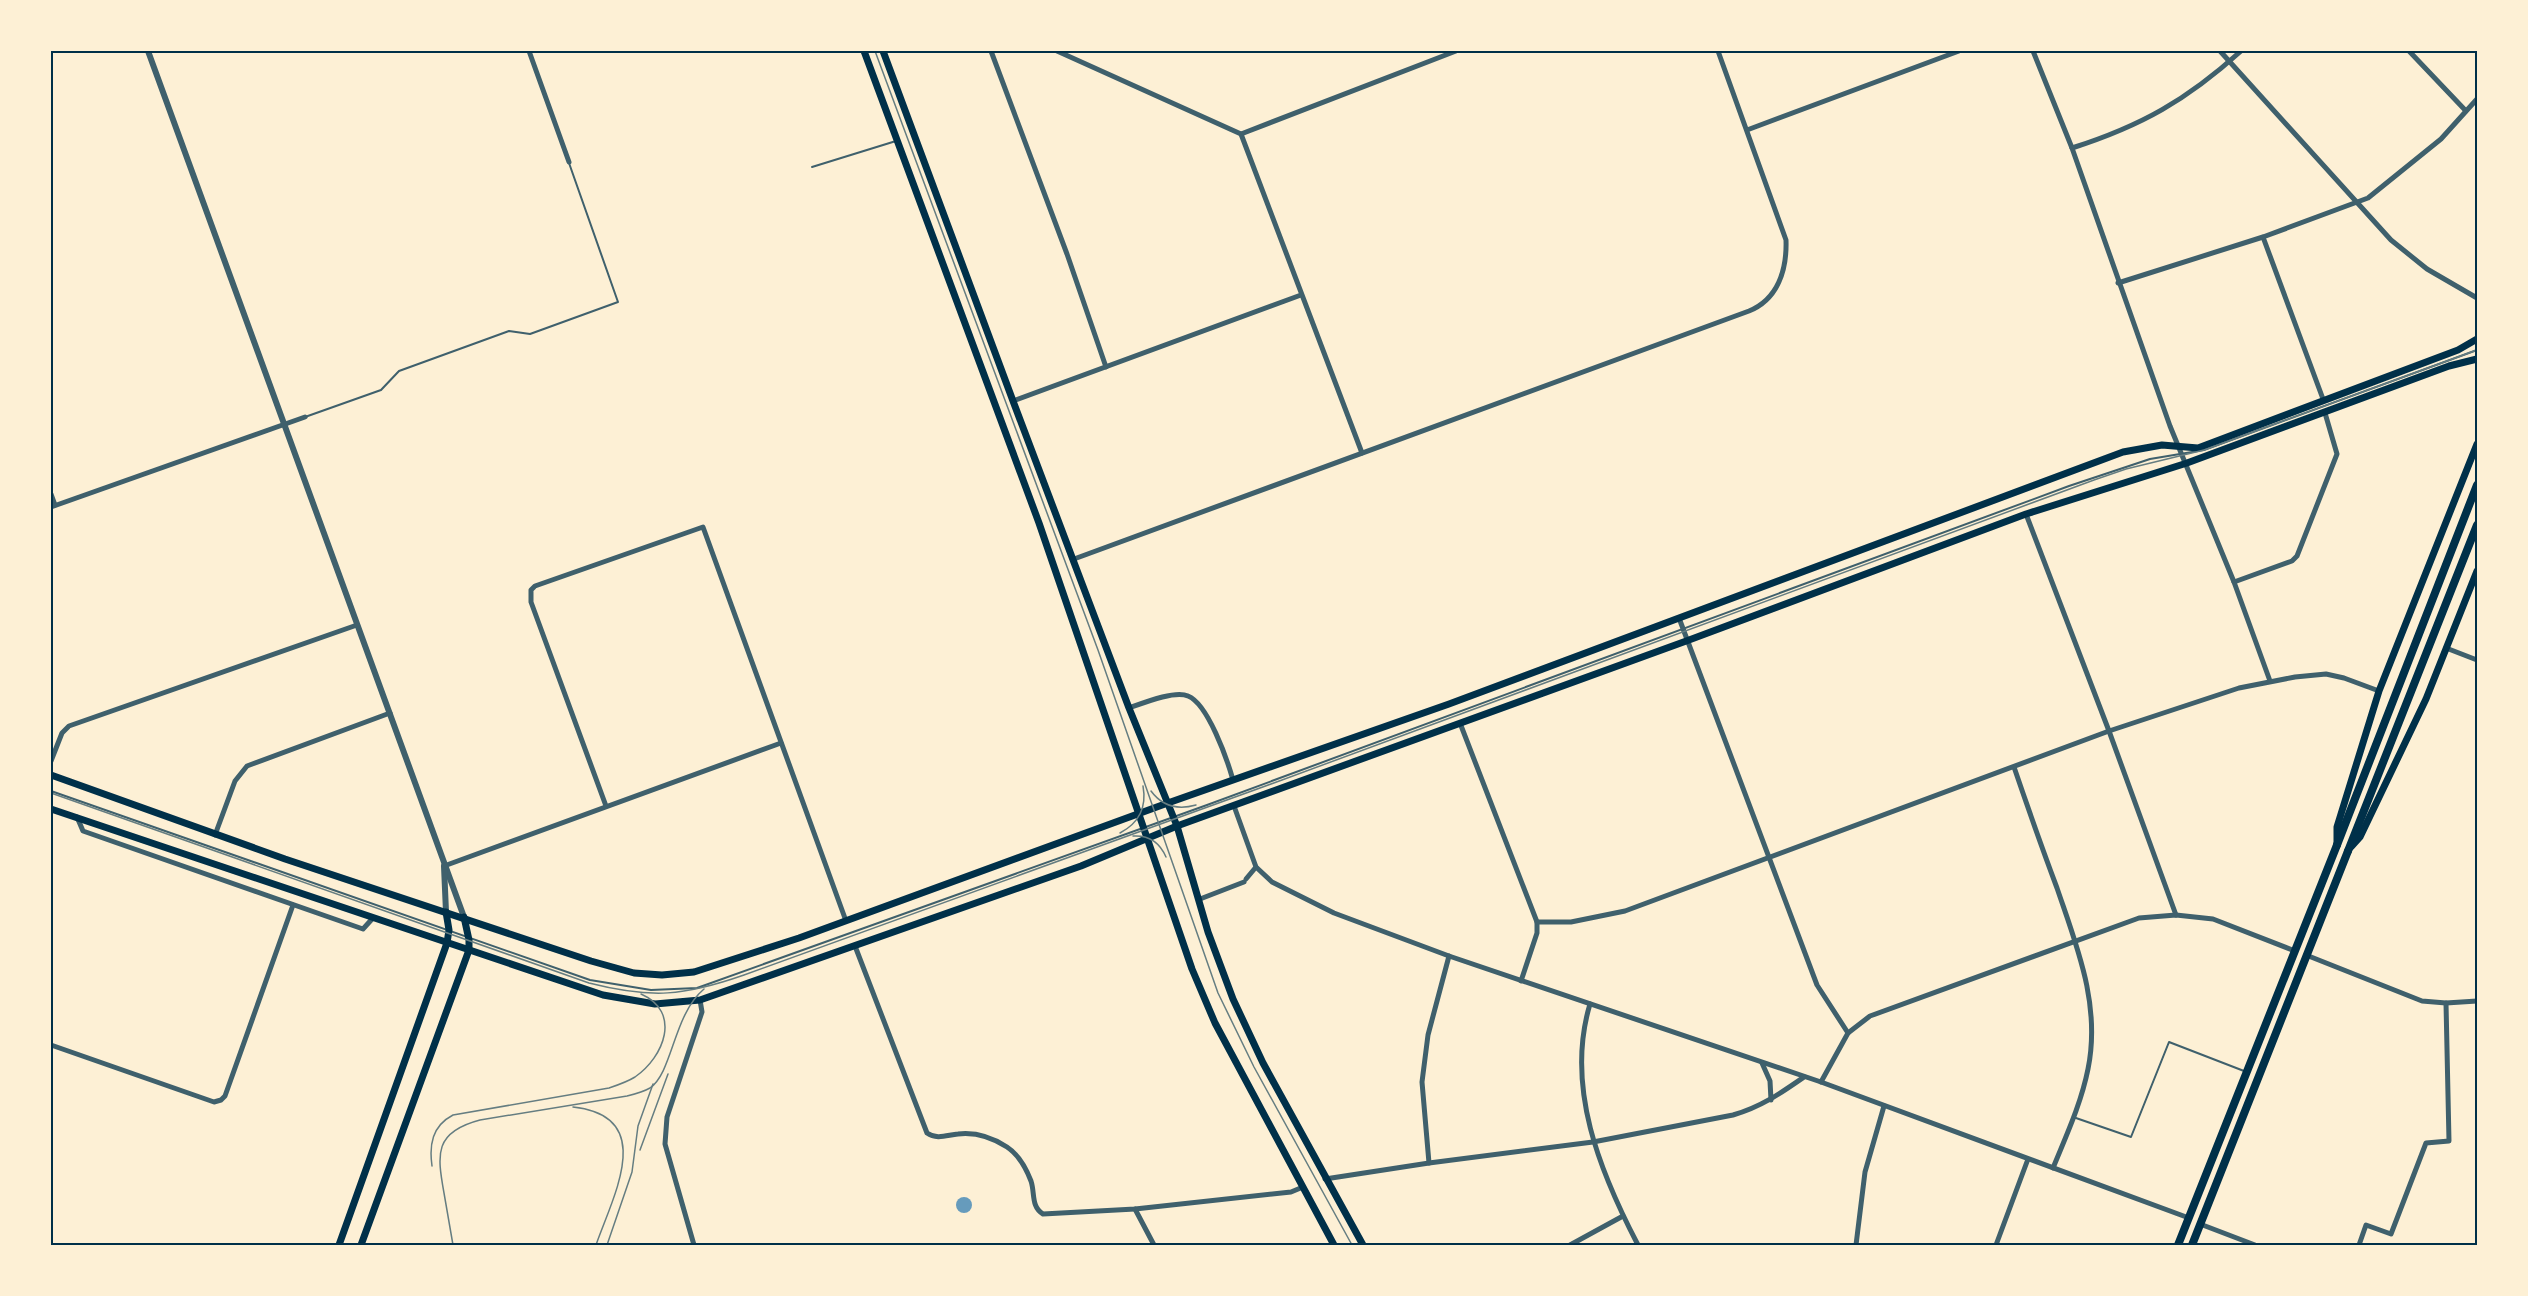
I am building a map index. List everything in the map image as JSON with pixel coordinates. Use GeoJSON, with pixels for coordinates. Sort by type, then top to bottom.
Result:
{"type":"FeatureCollection","features":[{"type":"Feature","properties":{"kind":"highway"},"geometry":{"type":"LineString","coordinates":[[2337,845],[2477,485]]}},
{"type":"Feature","properties":{"kind":"highway"},"geometry":{"type":"LineString","coordinates":[[2348,851],[2477,525]]}},
{"type":"Feature","properties":{"kind":"main road"},"geometry":{"type":"LineString","coordinates":[[864,51],[1036,513],[1192,969],[1215,1023],[1334,1245]]}},
{"type":"Feature","properties":{"kind":"main road"},"geometry":{"type":"LineString","coordinates":[[883,51],[1013,401],[1177,826],[1208,932],[1233,999],[1263,1063],[1363,1245]]}},
{"type":"Feature","properties":{"kind":"main road"},"geometry":{"type":"LineString","coordinates":[[51,775],[215,835],[591,961],[634,973],[662,975],[694,972],[846,921],[1139,813],[1449,705],[2123,452],[2146,446],[2178,445],[2195,450],[2468,345],[2477,339]]}},
{"type":"Feature","properties":{"kind":"main road"},"geometry":{"type":"LineString","coordinates":[[51,809],[603,995],[656,1004],[700,1000],[1081,866],[1177,826],[1689,640],[2026,514],[2187,463],[2449,366],[2474,360],[2477,366]]}},
{"type":"Feature","properties":{"kind":"main road"},"geometry":{"type":"LineString","coordinates":[[2178,1245],[2337,845],[2337,827],[2379,691],[2477,444]]}},
{"type":"Feature","properties":{"kind":"main road"},"geometry":{"type":"LineString","coordinates":[[2192,1245],[2348,851],[2360,837],[2426,699],[2477,571]]}},
{"type":"Feature","properties":{"kind":"main road"},"geometry":{"type":"LineString","coordinates":[[339,1245],[447,943],[449,930],[446,912]]}},
{"type":"Feature","properties":{"kind":"main road"},"geometry":{"type":"LineString","coordinates":[[361,1245],[469,950],[464,917]]}},
{"type":"Feature","properties":{"kind":"street"},"geometry":{"type":"LineString","coordinates":[[148,51],[444,866],[446,912]]}},
{"type":"Feature","properties":{"kind":"street"},"geometry":{"type":"LineString","coordinates":[[529,51],[569,162]]}},
{"type":"Feature","properties":{"kind":"street"},"geometry":{"type":"LineString","coordinates":[[991,51],[1067,254],[1106,367]]}},
{"type":"Feature","properties":{"kind":"street"},"geometry":{"type":"LineString","coordinates":[[1057,51],[1242,134],[1456,51]]}},
{"type":"Feature","properties":{"kind":"street"},"geometry":{"type":"LineString","coordinates":[[1074,559],[1259,493],[1757,307],[1768,300],[1787,262],[1786,240],[1718,51]]}},
{"type":"Feature","properties":{"kind":"street"},"geometry":{"type":"LineString","coordinates":[[1747,130],[1959,51]]}},
{"type":"Feature","properties":{"kind":"street"},"geometry":{"type":"LineString","coordinates":[[2033,51],[2072,148],[2118,283],[2178,445],[2234,582],[2270,681]]}},
{"type":"Feature","properties":{"kind":"street"},"geometry":{"type":"LineString","coordinates":[[2220,51],[2391,240],[2427,269],[2477,298]]}},
{"type":"Feature","properties":{"kind":"street"},"geometry":{"type":"LineString","coordinates":[[2072,148],[2124,130],[2158,114],[2183,99],[2241,51]]}},
{"type":"Feature","properties":{"kind":"street"},"geometry":{"type":"LineString","coordinates":[[2409,51],[2466,111]]}},
{"type":"Feature","properties":{"kind":"street"},"geometry":{"type":"LineString","coordinates":[[2118,283],[2263,237],[2368,198],[2441,139],[2477,99]]}},
{"type":"Feature","properties":{"kind":"street"},"geometry":{"type":"LineString","coordinates":[[1242,134],[1362,453]]}},
{"type":"Feature","properties":{"kind":"street"},"geometry":{"type":"LineString","coordinates":[[2263,237],[2323,399]]}},
{"type":"Feature","properties":{"kind":"street"},"geometry":{"type":"LineString","coordinates":[[1013,401],[1302,295]]}},
{"type":"Feature","properties":{"kind":"street"},"geometry":{"type":"LineString","coordinates":[[2234,582],[2292,561],[2297,556],[2337,454],[2325,413]]}},
{"type":"Feature","properties":{"kind":"street"},"geometry":{"type":"LineString","coordinates":[[51,494],[53,506],[305,417]]}},
{"type":"Feature","properties":{"kind":"street"},"geometry":{"type":"LineString","coordinates":[[2026,514],[2176,915]]}},
{"type":"Feature","properties":{"kind":"street"},"geometry":{"type":"LineString","coordinates":[[606,806],[531,602],[531,590],[535,586],[703,527],[846,921]]}},
{"type":"Feature","properties":{"kind":"street"},"geometry":{"type":"LineString","coordinates":[[1679,618],[1817,985],[1848,1033]]}},
{"type":"Feature","properties":{"kind":"street"},"geometry":{"type":"LineString","coordinates":[[51,761],[62,733],[69,726],[357,625]]}},
{"type":"Feature","properties":{"kind":"street"},"geometry":{"type":"LineString","coordinates":[[2446,648],[2477,660]]}},
{"type":"Feature","properties":{"kind":"street"},"geometry":{"type":"LineString","coordinates":[[1538,922],[1571,922],[1625,911],[2109,731],[2239,688],[2270,681],[2326,674],[2379,691]]}},
{"type":"Feature","properties":{"kind":"street"},"geometry":{"type":"LineString","coordinates":[[1130,708],[1176,694],[1188,696],[1199,706],[1219,738],[1233,780]]}},
{"type":"Feature","properties":{"kind":"street"},"geometry":{"type":"LineString","coordinates":[[215,835],[235,781],[248,766],[390,714]]}},
{"type":"Feature","properties":{"kind":"street"},"geometry":{"type":"LineString","coordinates":[[1460,723],[1538,922],[1537,933],[1521,981]]}},
{"type":"Feature","properties":{"kind":"street"},"geometry":{"type":"LineString","coordinates":[[444,866],[781,743]]}},
{"type":"Feature","properties":{"kind":"street"},"geometry":{"type":"LineString","coordinates":[[2014,767],[2075,941],[2089,990],[2091,1043],[2088,1069],[2073,1117],[2053,1168]]}},
{"type":"Feature","properties":{"kind":"street"},"geometry":{"type":"LineString","coordinates":[[1234,806],[1256,867],[1272,882],[1334,913],[1521,981],[1821,1082],[2189,1218]]}},
{"type":"Feature","properties":{"kind":"street"},"geometry":{"type":"LineString","coordinates":[[77,817],[83,831],[363,929],[373,918]]}},
{"type":"Feature","properties":{"kind":"street"},"geometry":{"type":"LineString","coordinates":[[444,866],[448,871],[464,917]]}},
{"type":"Feature","properties":{"kind":"street"},"geometry":{"type":"LineString","coordinates":[[1200,899],[1245,880],[1256,867]]}},
{"type":"Feature","properties":{"kind":"street"},"geometry":{"type":"LineString","coordinates":[[51,1045],[214,1102],[221,1101],[240,1056],[293,905]]}},
{"type":"Feature","properties":{"kind":"street"},"geometry":{"type":"LineString","coordinates":[[1821,1082],[1848,1033],[1870,1016],[2139,918],[2176,915],[2213,919],[2295,951]]}},
{"type":"Feature","properties":{"kind":"street"},"geometry":{"type":"LineString","coordinates":[[855,946],[924,1129],[935,1137],[960,1133],[990,1138],[1014,1153],[1027,1173],[1038,1212],[1048,1215],[1135,1209],[1291,1192],[1302,1187]]}},
{"type":"Feature","properties":{"kind":"street"},"geometry":{"type":"LineString","coordinates":[[2306,955],[2417,999],[2446,1003],[2477,1000]]}},
{"type":"Feature","properties":{"kind":"street"},"geometry":{"type":"LineString","coordinates":[[1429,1162],[1422,1082],[1428,1035],[1449,956]]}},
{"type":"Feature","properties":{"kind":"street"},"geometry":{"type":"LineString","coordinates":[[694,1245],[665,1144],[667,1117],[702,1012],[700,1000]]}},
{"type":"Feature","properties":{"kind":"street"},"geometry":{"type":"LineString","coordinates":[[2359,1245],[2367,1225],[2391,1234],[2426,1143],[2449,1141],[2446,1003]]}},
{"type":"Feature","properties":{"kind":"street"},"geometry":{"type":"LineString","coordinates":[[1590,1004],[1583,1028],[1582,1060],[1584,1096],[1593,1142],[1623,1216],[1638,1245]]}},
{"type":"Feature","properties":{"kind":"street"},"geometry":{"type":"LineString","coordinates":[[1762,1063],[1770,1081],[1771,1100]]}},
{"type":"Feature","properties":{"kind":"street"},"geometry":{"type":"LineString","coordinates":[[1326,1179],[1429,1162],[1593,1142],[1733,1115],[1771,1100],[1804,1077]]}},
{"type":"Feature","properties":{"kind":"street"},"geometry":{"type":"LineString","coordinates":[[1856,1245],[1865,1172],[1884,1106]]}},
{"type":"Feature","properties":{"kind":"street"},"geometry":{"type":"LineString","coordinates":[[1996,1245],[2028,1159]]}},
{"type":"Feature","properties":{"kind":"street"},"geometry":{"type":"LineString","coordinates":[[1135,1209],[1154,1245]]}},
{"type":"Feature","properties":{"kind":"street"},"geometry":{"type":"LineString","coordinates":[[1570,1245],[1623,1216]]}},
{"type":"Feature","properties":{"kind":"street"},"geometry":{"type":"LineString","coordinates":[[2200,1224],[2255,1245]]}},
{"type":"Feature","properties":{"kind":"lane"},"geometry":{"type":"LineString","coordinates":[[812,167],[897,140]]}},
{"type":"Feature","properties":{"kind":"lane"},"geometry":{"type":"LineString","coordinates":[[305,417],[381,390],[399,371],[509,331],[530,334],[618,302],[569,162]]}},
{"type":"Feature","properties":{"kind":"lane"},"geometry":{"type":"LineString","coordinates":[[2468,345],[2477,344]]}},
{"type":"Feature","properties":{"kind":"lane"},"geometry":{"type":"LineString","coordinates":[[51,791],[600,983],[644,990],[684,990],[728,978],[1143,827],[2069,486],[2142,462],[2204,450],[2477,350]]}},
{"type":"Feature","properties":{"kind":"lane"},"geometry":{"type":"LineString","coordinates":[[2073,1117],[2131,1137],[2169,1042],[2247,1072]]}},
{"type":"Feature","properties":{"kind":"water"},"geometry":{"type":"Polygon","coordinates":[[[961,1197],[967,1197],[972,1205],[970,1211],[961,1213],[956,1208],[956,1202],[961,1197]]]}},
{"type":"Feature","properties":{"kind":"tram line"},"geometry":{"type":"LineString","coordinates":[[875,51],[1098,650],[1218,993],[1254,1067],[1352,1245]]}},
{"type":"Feature","properties":{"kind":"tram line"},"geometry":{"type":"LineString","coordinates":[[51,793],[589,983],[650,993],[685,991],[744,975],[1282,780],[2094,480],[2126,469],[2204,450],[2477,350]]}},
{"type":"Feature","properties":{"kind":"tram line"},"geometry":{"type":"LineString","coordinates":[[1120,833],[1132,825],[1140,814],[1144,801],[1143,786]]}},
{"type":"Feature","properties":{"kind":"tram line"},"geometry":{"type":"LineString","coordinates":[[1151,791],[1171,806],[1196,805]]}},
{"type":"Feature","properties":{"kind":"tram line"},"geometry":{"type":"LineString","coordinates":[[1133,836],[1153,841],[1166,857]]}},
{"type":"Feature","properties":{"kind":"tram line"},"geometry":{"type":"LineString","coordinates":[[453,1245],[440,1167],[442,1146],[447,1138],[454,1131],[480,1120],[627,1096],[650,1088],[664,1069],[686,1013],[704,989]]}},
{"type":"Feature","properties":{"kind":"tram line"},"geometry":{"type":"LineString","coordinates":[[432,1166],[431,1151],[436,1130],[453,1115],[609,1088],[635,1077],[654,1058],[664,1035],[665,1023],[654,1002],[641,994]]}},
{"type":"Feature","properties":{"kind":"tram line"},"geometry":{"type":"LineString","coordinates":[[640,1150],[668,1074]]}},
{"type":"Feature","properties":{"kind":"tram line"},"geometry":{"type":"LineString","coordinates":[[607,1245],[632,1172],[638,1126],[653,1084]]}},
{"type":"Feature","properties":{"kind":"tram line"},"geometry":{"type":"LineString","coordinates":[[573,1107],[599,1114],[615,1125],[622,1142],[623,1161],[619,1182],[596,1245]]}}]}
